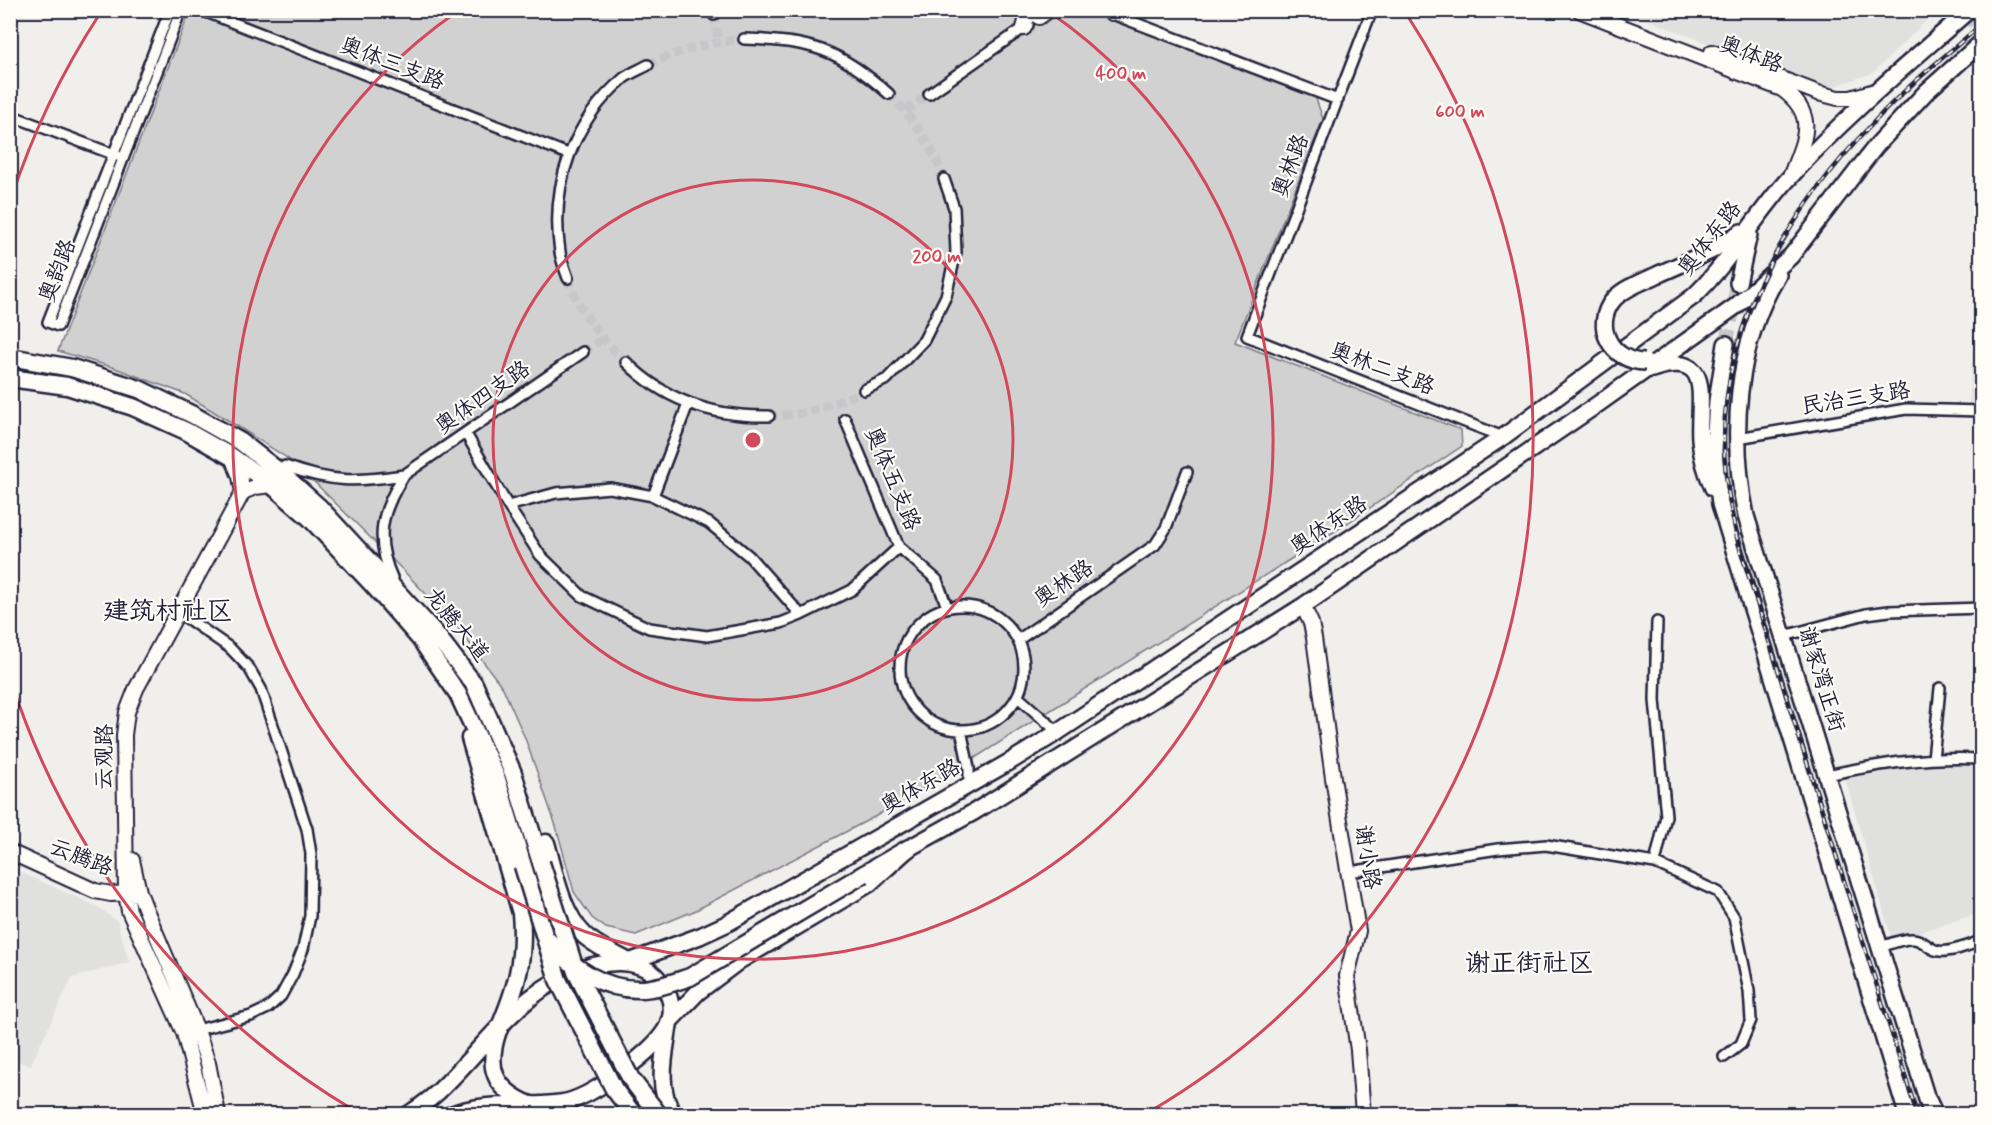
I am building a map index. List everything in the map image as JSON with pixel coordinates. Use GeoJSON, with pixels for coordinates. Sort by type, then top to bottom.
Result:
{"type":"FeatureCollection","features":[{"type":"Feature","properties":{"kind":"highway","name":"龙腾大道"},"geometry":{"type":"LineString","coordinates":[[10,357],[72,368],[139,389],[193,415],[241,442],[319,507],[398,590],[434,632],[474,684],[513,773],[576,972],[631,1079],[658,1114]]}},
{"type":"Feature","properties":{"kind":"highway","name":"龙腾大道"},"geometry":{"type":"LineString","coordinates":[[10,378],[67,386],[133,407],[186,431],[232,457],[272,485],[310,518],[374,585],[422,640],[458,694],[496,776],[558,980],[614,1089],[633,1114]]}},
{"type":"Feature","properties":{"kind":"highway"},"geometry":{"type":"LineString","coordinates":[[241,442],[285,466],[325,502],[440,625],[478,677],[501,717],[530,790],[566,908],[574,923],[598,945],[629,962]]}},
{"type":"Feature","properties":{"kind":"highway"},"geometry":{"type":"LineString","coordinates":[[458,694],[521,913],[522,960],[513,997],[499,1029]]}},
{"type":"Feature","properties":{"kind":"highway"},"geometry":{"type":"LineString","coordinates":[[545,937],[561,956],[592,978],[617,986],[640,989],[664,985],[690,976],[909,848]]}},
{"type":"Feature","properties":{"kind":"highway"},"geometry":{"type":"LineString","coordinates":[[669,1022],[663,1081],[665,1097],[673,1114]]}},
{"type":"Feature","properties":{"kind":"highway"},"geometry":{"type":"LineString","coordinates":[[532,1105],[559,1114]]}},
{"type":"Feature","properties":{"kind":"main road","name":"奥体东路"},"geometry":{"type":"LineString","coordinates":[[629,962],[726,924],[1058,732],[1503,437],[1694,297],[1714,276],[1750,225],[1791,176],[1833,132],[1968,11]]}},
{"type":"Feature","properties":{"kind":"main road"},"geometry":{"type":"LineString","coordinates":[[452,1114],[487,1106],[562,1103],[587,1093],[612,1078],[660,1037],[669,1022],[698,992],[739,961],[869,884],[909,848],[974,812],[1303,606],[1644,367],[1663,358],[1736,306],[1791,256],[1876,146],[1926,92],[1982,42]]}},
{"type":"Feature","properties":{"kind":"main road"},"geometry":{"type":"LineString","coordinates":[[1720,504],[1701,453],[1700,380],[1689,369],[1673,364],[1644,367],[1618,354],[1606,336],[1605,318],[1610,304],[1624,291],[1711,251],[1750,225]]}},
{"type":"Feature","properties":{"kind":"main road"},"geometry":{"type":"LineString","coordinates":[[1738,284],[1750,225]]}},
{"type":"Feature","properties":{"kind":"main road","name":"谢家湾正街"},"geometry":{"type":"LineString","coordinates":[[1791,256],[1769,290],[1752,334],[1741,385],[1738,438],[1741,490],[1746,516],[1931,1110]]}},
{"type":"Feature","properties":{"kind":"main road","name":"谢家湾正街"},"geometry":{"type":"LineString","coordinates":[[1726,344],[1717,401],[1714,451],[1720,504],[1907,1114]]}},
{"type":"Feature","properties":{"kind":"main road"},"geometry":{"type":"LineString","coordinates":[[409,1114],[443,1088],[531,996],[570,974],[609,963],[629,962],[645,968],[659,979],[668,992],[672,1004],[669,1022]]}},
{"type":"Feature","properties":{"kind":"main road"},"geometry":{"type":"LineString","coordinates":[[499,1029],[492,1050],[493,1069],[500,1084],[514,1097],[532,1105]]}},
{"type":"Feature","properties":{"kind":"street","name":"奥韵路"},"geometry":{"type":"LineString","coordinates":[[170,10],[118,156],[58,326],[48,322],[118,156],[180,10]]}},
{"type":"Feature","properties":{"kind":"street","name":"奥体三支路"},"geometry":{"type":"LineString","coordinates":[[201,10],[568,154]]}},
{"type":"Feature","properties":{"kind":"street"},"geometry":{"type":"LineString","coordinates":[[929,94],[1024,28],[1039,13],[1057,10]]}},
{"type":"Feature","properties":{"kind":"street","name":"奥林路"},"geometry":{"type":"LineString","coordinates":[[1247,336],[1372,10]]}},
{"type":"Feature","properties":{"kind":"street","name":"奥体路"},"geometry":{"type":"LineString","coordinates":[[1579,10],[1782,89],[1800,106],[1806,126],[1805,136],[1791,176]]}},
{"type":"Feature","properties":{"kind":"street","name":"奥体路"},"geometry":{"type":"LineString","coordinates":[[1604,10],[1818,93],[1851,99],[1880,90]]}},
{"type":"Feature","properties":{"kind":"street"},"geometry":{"type":"LineString","coordinates":[[1107,11],[1338,100]]}},
{"type":"Feature","properties":{"kind":"street"},"geometry":{"type":"LineString","coordinates":[[744,39],[788,41],[813,46],[840,57],[867,74],[890,94]]}},
{"type":"Feature","properties":{"kind":"street"},"geometry":{"type":"LineString","coordinates":[[568,278],[560,253],[557,205],[568,154],[592,111],[626,77],[648,65]]}},
{"type":"Feature","properties":{"kind":"street"},"geometry":{"type":"LineString","coordinates":[[10,115],[118,156]]}},
{"type":"Feature","properties":{"kind":"street"},"geometry":{"type":"LineString","coordinates":[[864,390],[887,379],[924,340],[946,296],[956,252],[954,208],[944,179]]}},
{"type":"Feature","properties":{"kind":"street","name":"奥林二支路"},"geometry":{"type":"LineString","coordinates":[[1247,336],[1503,437]]}},
{"type":"Feature","properties":{"kind":"street","name":"奥体四支路"},"geometry":{"type":"LineString","coordinates":[[404,475],[583,352]]}},
{"type":"Feature","properties":{"kind":"street"},"geometry":{"type":"LineString","coordinates":[[626,362],[641,378],[688,404],[741,416],[769,416]]}},
{"type":"Feature","properties":{"kind":"street"},"geometry":{"type":"LineString","coordinates":[[652,496],[688,404]]}},
{"type":"Feature","properties":{"kind":"street","name":"民治三支路"},"geometry":{"type":"LineString","coordinates":[[1738,438],[1906,409],[1982,411]]}},
{"type":"Feature","properties":{"kind":"street","name":"奥体五支路"},"geometry":{"type":"LineString","coordinates":[[845,419],[899,547],[937,579],[947,608]]}},
{"type":"Feature","properties":{"kind":"street"},"geometry":{"type":"LineString","coordinates":[[466,434],[540,555],[582,596],[649,628],[707,636],[780,623],[852,590],[899,547]]}},
{"type":"Feature","properties":{"kind":"street"},"geometry":{"type":"LineString","coordinates":[[232,457],[243,492],[255,487],[272,485]]}},
{"type":"Feature","properties":{"kind":"street"},"geometry":{"type":"LineString","coordinates":[[285,466],[309,475],[345,481],[404,475]]}},
{"type":"Feature","properties":{"kind":"street","name":"奥林路"},"geometry":{"type":"LineString","coordinates":[[1018,640],[1155,544],[1166,528],[1187,472]]}},
{"type":"Feature","properties":{"kind":"street"},"geometry":{"type":"LineString","coordinates":[[398,590],[387,567],[382,540],[383,521],[389,501],[404,475]]}},
{"type":"Feature","properties":{"kind":"street"},"geometry":{"type":"LineString","coordinates":[[508,506],[556,494],[610,488],[652,496],[709,523],[749,556],[801,615]]}},
{"type":"Feature","properties":{"kind":"street","name":"云观路"},"geometry":{"type":"LineString","coordinates":[[218,1114],[208,1063],[198,1030],[133,893],[126,834],[124,735],[127,712],[136,689],[243,492]]}},
{"type":"Feature","properties":{"kind":"street"},"geometry":{"type":"LineString","coordinates":[[968,606],[988,611],[1005,623],[1018,640],[1024,658],[1024,678],[1018,697],[1006,713],[990,724],[970,730],[961,730],[949,729],[930,722],[914,708],[903,690],[900,669],[903,648],[913,630],[928,616],[947,608],[968,606]]}},
{"type":"Feature","properties":{"kind":"street","name":"谢小路"},"geometry":{"type":"LineString","coordinates":[[1303,606],[1311,623],[1314,638],[1358,931],[1347,976],[1358,1050],[1363,1114]]}},
{"type":"Feature","properties":{"kind":"street"},"geometry":{"type":"LineString","coordinates":[[1784,636],[1866,614],[1889,611],[1982,608]]}},
{"type":"Feature","properties":{"kind":"street"},"geometry":{"type":"LineString","coordinates":[[177,612],[230,648],[255,678],[261,689],[307,830],[311,854],[310,916],[303,949],[281,996],[268,1008],[251,1016],[198,1030]]}},
{"type":"Feature","properties":{"kind":"street"},"geometry":{"type":"LineString","coordinates":[[1655,863],[1666,816],[1655,700],[1657,622]]}},
{"type":"Feature","properties":{"kind":"street"},"geometry":{"type":"LineString","coordinates":[[1933,759],[1940,688]]}},
{"type":"Feature","properties":{"kind":"street"},"geometry":{"type":"LineString","coordinates":[[1018,697],[1058,732]]}},
{"type":"Feature","properties":{"kind":"street"},"geometry":{"type":"LineString","coordinates":[[961,730],[969,768],[969,785]]}},
{"type":"Feature","properties":{"kind":"street"},"geometry":{"type":"LineString","coordinates":[[1827,775],[1882,763],[1933,759],[1982,759]]}},
{"type":"Feature","properties":{"kind":"street"},"geometry":{"type":"LineString","coordinates":[[1348,872],[1498,849],[1546,845],[1655,863],[1718,892],[1734,917],[1749,991],[1751,1020],[1741,1044],[1724,1057]]}},
{"type":"Feature","properties":{"kind":"street","name":"云腾路"},"geometry":{"type":"LineString","coordinates":[[10,852],[95,891],[111,894],[133,893]]}},
{"type":"Feature","properties":{"kind":"street","name":"云观路"},"geometry":{"type":"LineString","coordinates":[[133,893],[129,910],[184,1033],[205,1114]]}},
{"type":"Feature","properties":{"kind":"street"},"geometry":{"type":"LineString","coordinates":[[1880,947],[1912,938],[1935,951],[1942,952],[1982,940]]}},
{"type":"Feature","properties":{"kind":"shaded area"},"geometry":{"type":"Polygon","coordinates":[[[190,11],[1092,11],[1103,14],[1315,96],[1323,119],[1235,342],[1461,430],[1462,446],[1340,528],[959,768],[876,816],[694,911],[636,935],[606,928],[592,918],[574,892],[556,826],[525,738],[503,688],[455,624],[295,463],[185,394],[115,368],[58,351],[190,11]]]}},
{"type":"Feature","properties":{"kind":"shaded area"},"geometry":{"type":"Polygon","coordinates":[[[1625,11],[1936,11],[1873,73],[1826,89],[1625,11]]]}},
{"type":"Feature","properties":{"kind":"shaded area"},"geometry":{"type":"Polygon","coordinates":[[[1981,296],[1981,406],[1969,406],[1976,297],[1981,296]]]}},
{"type":"Feature","properties":{"kind":"shaded area"},"geometry":{"type":"Polygon","coordinates":[[[1981,765],[1981,913],[1892,940],[1845,778],[1874,770],[1981,765]]]}},
{"type":"Feature","properties":{"kind":"shaded area"},"geometry":{"type":"Polygon","coordinates":[[[11,868],[98,907],[117,921],[129,962],[72,978],[30,1066],[11,1058],[11,868]]]}},
{"type":"Feature","properties":{"kind":"tunnel"},"geometry":{"type":"LineString","coordinates":[[1972,10],[1972,18],[1982,36]]}},
{"type":"Feature","properties":{"kind":"tunnel"},"geometry":{"type":"LineString","coordinates":[[714,15],[719,42]]}},
{"type":"Feature","properties":{"kind":"tunnel"},"geometry":{"type":"LineString","coordinates":[[648,65],[695,48],[744,39]]}},
{"type":"Feature","properties":{"kind":"tunnel"},"geometry":{"type":"LineString","coordinates":[[889,94],[921,134],[944,179]]}},
{"type":"Feature","properties":{"kind":"tunnel"},"geometry":{"type":"LineString","coordinates":[[906,111],[929,94]]}},
{"type":"Feature","properties":{"kind":"tunnel"},"geometry":{"type":"LineString","coordinates":[[568,278],[584,313],[626,362]]}},
{"type":"Feature","properties":{"kind":"tunnel"},"geometry":{"type":"LineString","coordinates":[[1726,344],[1738,283]]}},
{"type":"Feature","properties":{"kind":"tunnel"},"geometry":{"type":"LineString","coordinates":[[583,352],[602,339]]}},
{"type":"Feature","properties":{"kind":"tunnel"},"geometry":{"type":"LineString","coordinates":[[769,416],[818,409],[864,390]]}},
{"type":"Feature","properties":{"kind":"railway"},"geometry":{"type":"LineString","coordinates":[[1917,1114],[1738,542],[1728,491],[1724,439],[1727,394],[1736,350],[1750,307],[1791,228],[1844,155],[1874,122],[1913,84],[1982,24]]}},
{"type":"Feature","properties":{"kind":"district","name":"建筑村社区"},"geometry":{"type":"Point","coordinates":[168,612]}},
{"type":"Feature","properties":{"kind":"district","name":"谢正街社区"},"geometry":{"type":"Point","coordinates":[1529,964]}}]}
